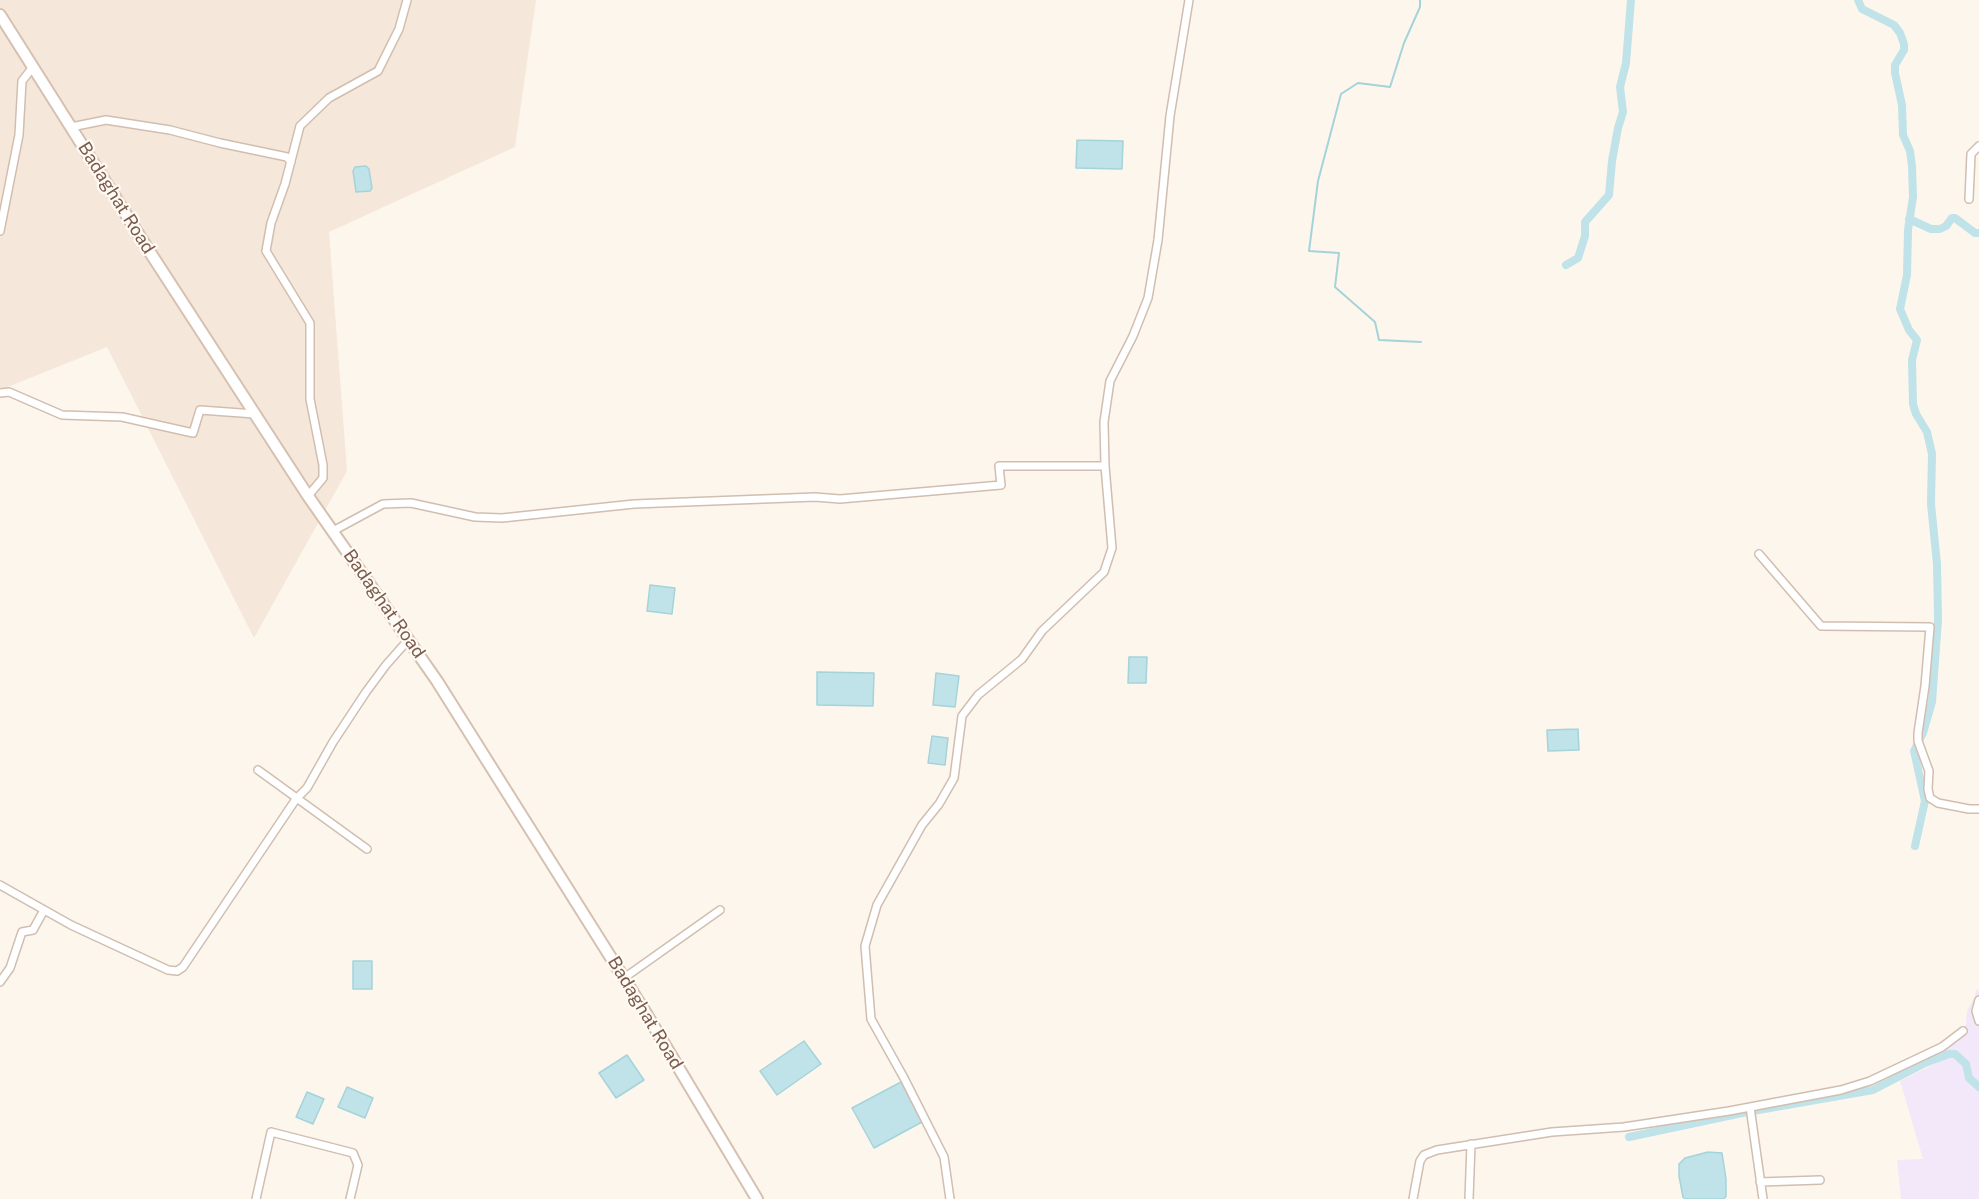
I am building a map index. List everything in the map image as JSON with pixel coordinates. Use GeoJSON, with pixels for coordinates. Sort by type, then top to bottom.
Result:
{"type":"FeatureCollection","features":[{"type":"Feature","properties":{"kind":"main road","name":"Badaghat Road"},"geometry":{"type":"LineString","coordinates":[[0,15],[308,496],[410,639],[624,978],[757,1199]]}},
{"type":"Feature","properties":{"kind":"street"},"geometry":{"type":"LineString","coordinates":[[308,496],[323,478],[323,465],[310,399],[310,323],[266,251],[271,223],[300,126],[329,98],[378,71],[399,29],[407,0]]}},
{"type":"Feature","properties":{"kind":"street"},"geometry":{"type":"LineString","coordinates":[[950,1199],[944,1157],[871,1019],[865,946],[877,905],[922,825],[939,804],[954,778],[962,716],[978,695],[1022,659],[1042,631],[1104,572],[1112,548],[1104,422],[1110,381],[1133,336],[1148,298],[1158,240],[1170,116],[1189,0]]}},
{"type":"Feature","properties":{"kind":"street"},"geometry":{"type":"LineString","coordinates":[[0,231],[19,135],[22,81],[33,67]]}},
{"type":"Feature","properties":{"kind":"street"},"geometry":{"type":"LineString","coordinates":[[71,127],[106,120],[170,130],[287,157],[291,162]]}},
{"type":"Feature","properties":{"kind":"street"},"geometry":{"type":"LineString","coordinates":[[1968,199],[1971,154],[1979,146]]}},
{"type":"Feature","properties":{"kind":"street"},"geometry":{"type":"LineString","coordinates":[[0,393],[9,393],[62,415],[122,417],[193,433],[200,410],[255,414]]}},
{"type":"Feature","properties":{"kind":"street"},"geometry":{"type":"LineString","coordinates":[[333,531],[383,504],[411,503],[475,517],[502,518],[634,504],[816,497],[840,499],[1000,485],[999,466],[1105,466]]}},
{"type":"Feature","properties":{"kind":"street"},"geometry":{"type":"LineString","coordinates":[[1759,554],[1821,626],[1930,627],[1918,741],[1929,771],[1930,798],[1938,803],[1979,809]]}},
{"type":"Feature","properties":{"kind":"street"},"geometry":{"type":"LineString","coordinates":[[0,885],[71,925],[168,970],[177,971],[189,960],[296,799],[307,788],[333,742],[366,692],[386,665],[410,639]]}},
{"type":"Feature","properties":{"kind":"street"},"geometry":{"type":"LineString","coordinates":[[258,770],[367,849]]}},
{"type":"Feature","properties":{"kind":"street"},"geometry":{"type":"LineString","coordinates":[[0,982],[10,968],[22,932],[33,930],[45,910]]}},
{"type":"Feature","properties":{"kind":"street"},"geometry":{"type":"LineString","coordinates":[[624,978],[720,910]]}},
{"type":"Feature","properties":{"kind":"street"},"geometry":{"type":"LineString","coordinates":[[1979,1000],[1976,1011],[1979,1022]]}},
{"type":"Feature","properties":{"kind":"street"},"geometry":{"type":"LineString","coordinates":[[1413,1199],[1420,1161],[1424,1155],[1437,1150],[1552,1132],[1624,1127],[1729,1111],[1841,1090],[1870,1081],[1942,1047],[1963,1031]]}},
{"type":"Feature","properties":{"kind":"street"},"geometry":{"type":"LineString","coordinates":[[1750,1107],[1763,1199]]}},
{"type":"Feature","properties":{"kind":"street"},"geometry":{"type":"LineString","coordinates":[[256,1199],[271,1132],[353,1153],[358,1165],[350,1199]]}},
{"type":"Feature","properties":{"kind":"street"},"geometry":{"type":"LineString","coordinates":[[1468,1199],[1471,1144]]}},
{"type":"Feature","properties":{"kind":"street"},"geometry":{"type":"LineString","coordinates":[[1760,1182],[1820,1180]]}},
{"type":"Feature","properties":{"kind":"shaded area"},"geometry":{"type":"Polygon","coordinates":[[[0,0],[536,0],[515,147],[329,232],[347,471],[254,638],[107,347],[0,390],[0,0]]]}},
{"type":"Feature","properties":{"kind":"shaded area"},"geometry":{"type":"Polygon","coordinates":[[[1979,989],[1979,1199],[1901,1199],[1897,1160],[1923,1159],[1900,1081],[1944,1059],[1942,1052],[1965,1034],[1967,1011],[1976,990],[1979,989]]]}},
{"type":"Feature","properties":{"kind":"water"},"geometry":{"type":"Polygon","coordinates":[[[1077,140],[1123,141],[1122,169],[1076,168],[1077,140]]]}},
{"type":"Feature","properties":{"kind":"water"},"geometry":{"type":"Polygon","coordinates":[[[366,166],[369,169],[372,188],[370,191],[356,192],[353,171],[355,167],[366,166]]]}},
{"type":"Feature","properties":{"kind":"water"},"geometry":{"type":"Polygon","coordinates":[[[650,585],[675,588],[672,614],[647,611],[650,585]]]}},
{"type":"Feature","properties":{"kind":"water"},"geometry":{"type":"Polygon","coordinates":[[[1129,657],[1147,657],[1146,683],[1128,683],[1129,657]]]}},
{"type":"Feature","properties":{"kind":"water"},"geometry":{"type":"Polygon","coordinates":[[[817,672],[874,673],[873,706],[817,705],[817,672]]]}},
{"type":"Feature","properties":{"kind":"water"},"geometry":{"type":"Polygon","coordinates":[[[936,673],[959,676],[955,707],[933,705],[936,673]]]}},
{"type":"Feature","properties":{"kind":"water"},"geometry":{"type":"Polygon","coordinates":[[[1578,729],[1579,750],[1548,751],[1547,730],[1578,729]]]}},
{"type":"Feature","properties":{"kind":"water"},"geometry":{"type":"Polygon","coordinates":[[[932,736],[948,738],[945,765],[928,763],[932,736]]]}},
{"type":"Feature","properties":{"kind":"water"},"geometry":{"type":"Polygon","coordinates":[[[353,961],[372,961],[372,989],[353,989],[353,961]]]}},
{"type":"Feature","properties":{"kind":"water"},"geometry":{"type":"Polygon","coordinates":[[[804,1041],[821,1064],[777,1095],[760,1071],[804,1041]]]}},
{"type":"Feature","properties":{"kind":"water"},"geometry":{"type":"Polygon","coordinates":[[[627,1055],[644,1080],[616,1098],[599,1073],[627,1055]]]}},
{"type":"Feature","properties":{"kind":"water"},"geometry":{"type":"Polygon","coordinates":[[[901,1082],[922,1122],[874,1148],[852,1108],[901,1082]]]}},
{"type":"Feature","properties":{"kind":"water"},"geometry":{"type":"Polygon","coordinates":[[[347,1087],[373,1098],[365,1118],[338,1107],[347,1087]]]}},
{"type":"Feature","properties":{"kind":"water"},"geometry":{"type":"Polygon","coordinates":[[[307,1092],[324,1099],[313,1124],[296,1117],[307,1092]]]}},
{"type":"Feature","properties":{"kind":"water"},"geometry":{"type":"Polygon","coordinates":[[[1708,1152],[1722,1153],[1726,1196],[1724,1199],[1685,1199],[1679,1176],[1679,1164],[1685,1158],[1708,1152]]]}},
{"type":"Feature","properties":{"kind":"waterway"},"geometry":{"type":"LineString","coordinates":[[1420,0],[1420,7],[1404,43],[1390,87],[1358,83],[1341,94],[1318,181],[1309,251],[1339,253],[1335,287],[1375,322],[1379,340],[1421,342]]}},
{"type":"Feature","properties":{"kind":"waterway"},"geometry":{"type":"LineString","coordinates":[[1566,265],[1578,258],[1585,236],[1585,222],[1609,195],[1612,161],[1623,112],[1620,87],[1626,63],[1631,0]]}},
{"type":"Feature","properties":{"kind":"waterway"},"geometry":{"type":"LineString","coordinates":[[1858,0],[1862,9],[1894,25],[1904,44],[1904,50],[1895,65],[1895,73],[1902,105],[1903,135],[1910,151],[1913,197],[1908,230],[1907,275],[1900,309],[1909,330],[1917,340],[1912,360],[1913,404],[1927,432],[1932,454],[1931,504],[1937,564],[1938,620],[1932,702],[1923,733],[1914,751],[1925,801],[1915,846]]}},
{"type":"Feature","properties":{"kind":"waterway"},"geometry":{"type":"LineString","coordinates":[[1909,219],[1931,229],[1940,229],[1955,218],[1975,233],[1979,233]]}},
{"type":"Feature","properties":{"kind":"waterway"},"geometry":{"type":"LineString","coordinates":[[1629,1137],[1747,1112],[1873,1090],[1925,1063],[1949,1054],[1955,1054],[1966,1064],[1969,1078],[1979,1087]]}}]}
